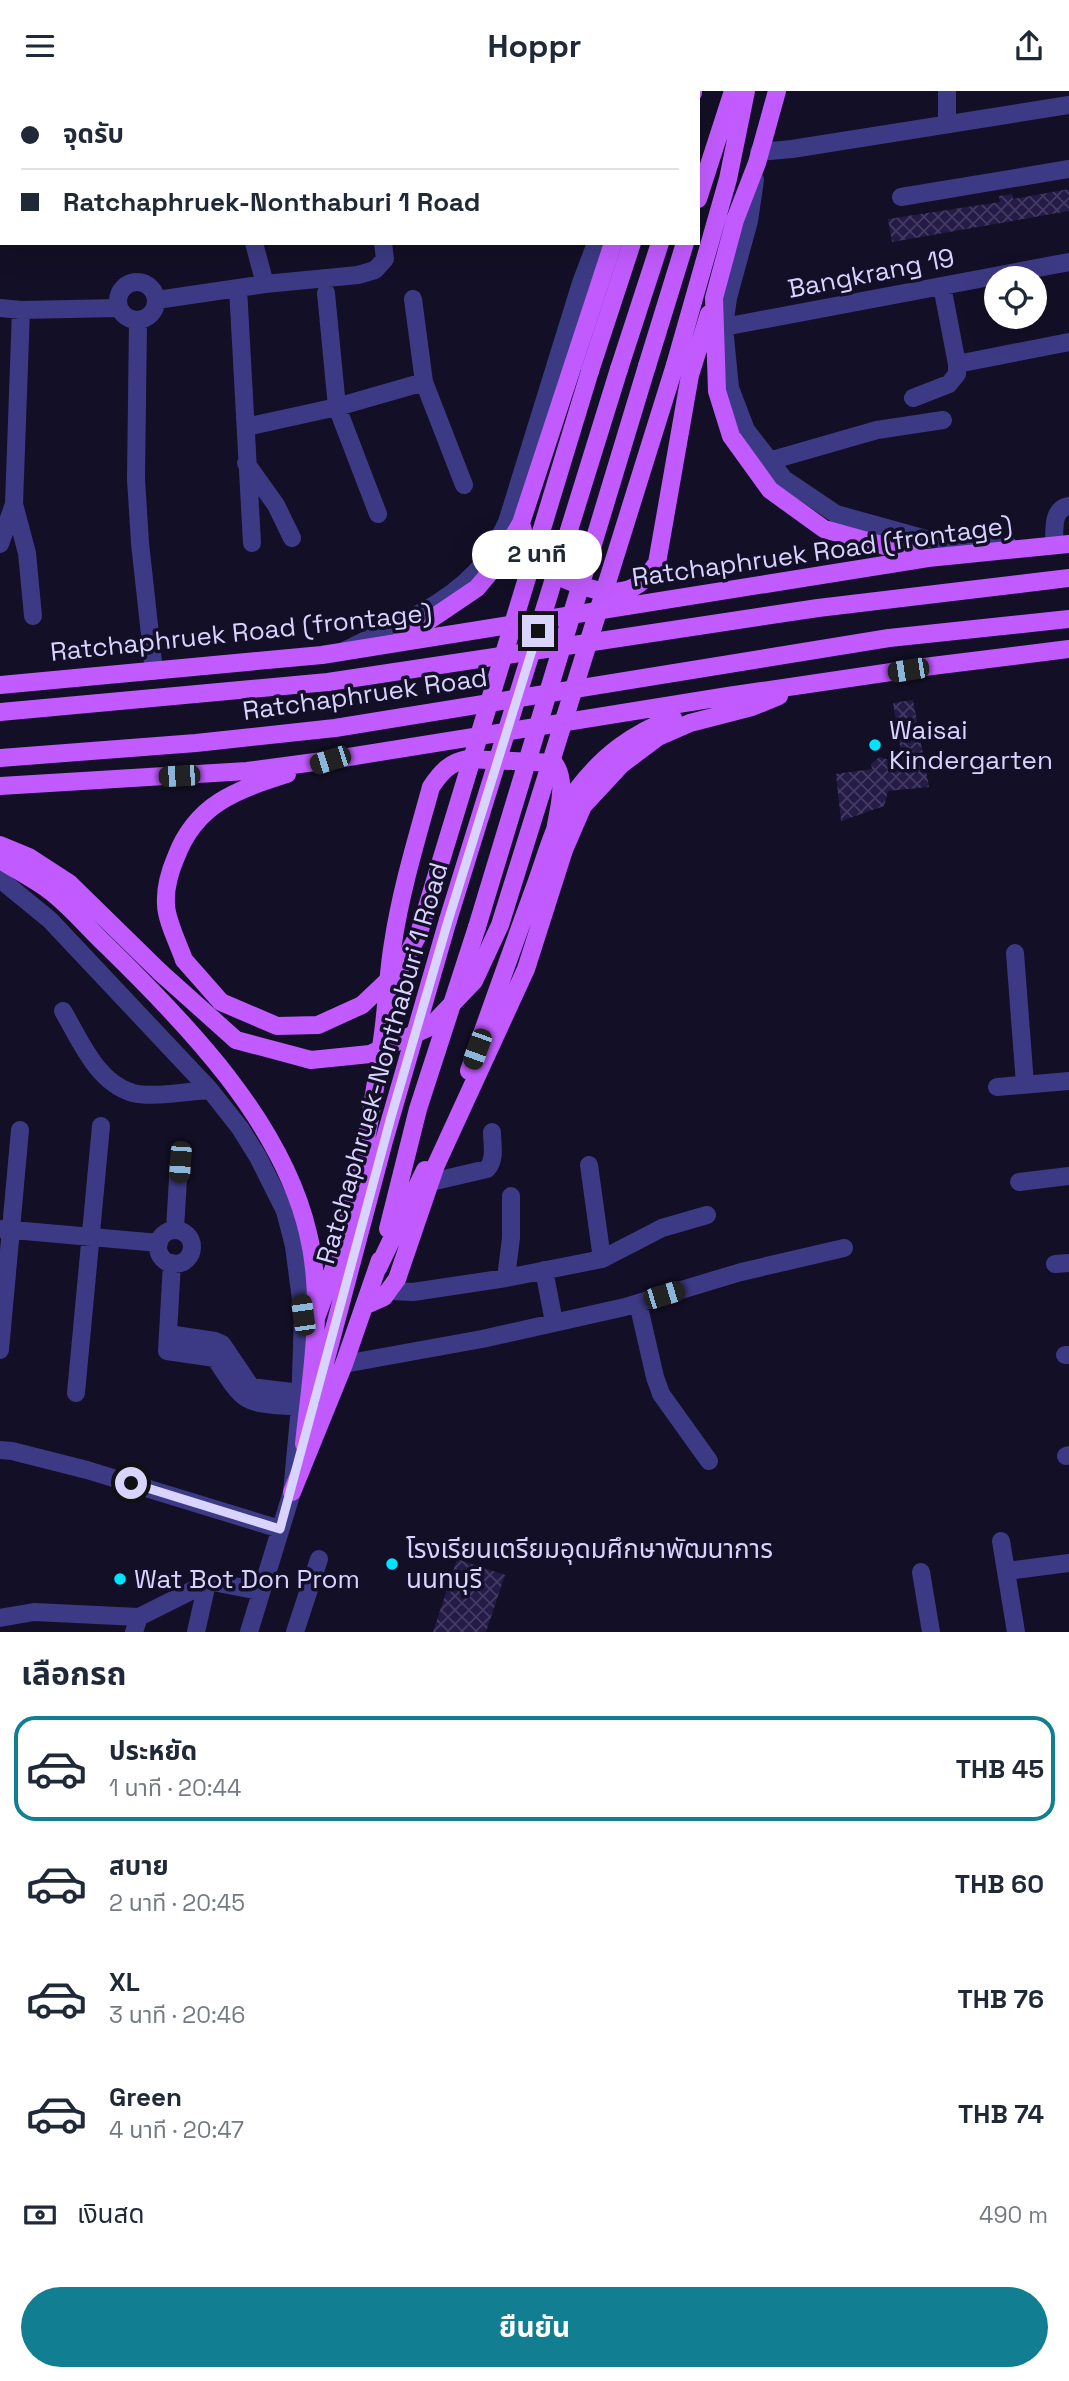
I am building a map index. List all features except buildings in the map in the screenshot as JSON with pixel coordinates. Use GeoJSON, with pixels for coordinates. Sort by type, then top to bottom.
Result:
{"type":"FeatureCollection","features":[{"type":"Feature","properties":{"kind":"main road"},"geometry":{"type":"LineString","coordinates":[[700,193],[733,91]]}},
{"type":"Feature","properties":{"kind":"main road"},"geometry":{"type":"LineString","coordinates":[[0,845],[29,857],[69,883],[160,972],[236,1040],[311,1060],[370,1054],[430,1027],[474,981],[500,925],[675,365],[728,179],[746,91]]}},
{"type":"Feature","properties":{"kind":"main road"},"geometry":{"type":"LineString","coordinates":[[521,523],[531,561],[561,580],[613,593],[633,588],[646,579],[657,563],[690,375],[735,219],[758,157],[777,91]]}},
{"type":"Feature","properties":{"kind":"main road"},"geometry":{"type":"LineString","coordinates":[[395,644],[477,588],[498,565],[521,523],[612,245]]}},
{"type":"Feature","properties":{"kind":"main road"},"geometry":{"type":"LineString","coordinates":[[330,760],[246,787],[202,813],[183,839],[169,873],[165,905],[184,960],[221,1002],[277,1026],[318,1025],[362,1005],[400,969],[419,933],[590,371],[631,245]]}},
{"type":"Feature","properties":{"kind":"main road","name":"Ratchaphruek-Nonthaburi 1 Road"},"geometry":{"type":"LineString","coordinates":[[292,1492],[384,1141],[448,921],[659,245]]}},
{"type":"Feature","properties":{"kind":"main road","name":"Ratchaphruek-Nonthaburi 1 Road"},"geometry":{"type":"LineString","coordinates":[[292,1492],[344,1364],[378,1268],[418,1109],[477,927],[684,245]]}},
{"type":"Feature","properties":{"kind":"main road"},"geometry":{"type":"LineString","coordinates":[[714,297],[717,391],[731,436],[770,491],[824,529],[928,558]]}},
{"type":"Feature","properties":{"kind":"main road","name":"Ratchaphruek Road (frontage)"},"geometry":{"type":"LineString","coordinates":[[0,685],[343,652],[928,558],[1062,545]]}},
{"type":"Feature","properties":{"kind":"main road","name":"Ratchaphruek Road"},"geometry":{"type":"LineString","coordinates":[[0,712],[328,682],[818,608],[1069,578]]}},
{"type":"Feature","properties":{"kind":"main road","name":"Ratchaphruek Road"},"geometry":{"type":"LineString","coordinates":[[0,758],[335,729],[889,638],[1069,619]]}},
{"type":"Feature","properties":{"kind":"main road"},"geometry":{"type":"LineString","coordinates":[[0,786],[205,775],[330,760],[728,696],[1069,649]]}},
{"type":"Feature","properties":{"kind":"main road"},"geometry":{"type":"LineString","coordinates":[[365,1306],[384,1297],[397,1279],[436,1165],[526,969],[564,850],[583,806],[622,764],[658,737],[690,723],[752,706],[808,685]]}},
{"type":"Feature","properties":{"kind":"main road"},"geometry":{"type":"LineString","coordinates":[[378,1268],[459,1097],[555,831],[574,793],[600,763],[643,730],[728,696]]}},
{"type":"Feature","properties":{"kind":"main road"},"geometry":{"type":"LineString","coordinates":[[0,703],[65,708]]}},
{"type":"Feature","properties":{"kind":"main road"},"geometry":{"type":"LineString","coordinates":[[316,1318],[334,1272],[352,1209],[370,1118],[392,946],[431,787],[439,774],[458,761],[468,759],[554,764],[559,770],[561,782],[555,831]]}},
{"type":"Feature","properties":{"kind":"main road"},"geometry":{"type":"LineString","coordinates":[[0,860],[51,891],[149,988],[227,1077],[266,1131],[294,1185],[309,1234],[316,1282],[316,1318],[304,1444]]}},
{"type":"Feature","properties":{"kind":"street"},"geometry":{"type":"LineString","coordinates":[[947,91],[947,124]]}},
{"type":"Feature","properties":{"kind":"street"},"geometry":{"type":"LineString","coordinates":[[1032,547],[926,539],[836,514],[784,479],[746,430],[730,388],[724,327],[728,298],[749,221],[758,157],[1069,104]]}},
{"type":"Feature","properties":{"kind":"street"},"geometry":{"type":"LineString","coordinates":[[901,197],[1069,169]]}},
{"type":"Feature","properties":{"kind":"street"},"geometry":{"type":"LineString","coordinates":[[255,245],[265,283]]}},
{"type":"Feature","properties":{"kind":"street"},"geometry":{"type":"LineString","coordinates":[[157,300],[265,283],[358,275],[375,269],[385,260],[383,245]]}},
{"type":"Feature","properties":{"kind":"street"},"geometry":{"type":"LineString","coordinates":[[343,652],[390,626],[425,612],[464,584],[487,558],[511,511],[577,294],[595,245]]}},
{"type":"Feature","properties":{"kind":"street","name":"Bangkrang 19"},"geometry":{"type":"LineString","coordinates":[[724,327],[1069,262]]}},
{"type":"Feature","properties":{"kind":"street"},"geometry":{"type":"LineString","coordinates":[[133,282],[144,283],[153,289],[157,300],[155,310],[148,318],[138,321],[123,315],[119,308],[118,296],[123,287],[133,282]]}},
{"type":"Feature","properties":{"kind":"street"},"geometry":{"type":"LineString","coordinates":[[912,398],[949,384],[957,374],[942,286]]}},
{"type":"Feature","properties":{"kind":"street"},"geometry":{"type":"LineString","coordinates":[[238,288],[251,543]]}},
{"type":"Feature","properties":{"kind":"street"},"geometry":{"type":"LineString","coordinates":[[326,293],[337,407],[379,514]]}},
{"type":"Feature","properties":{"kind":"street"},"geometry":{"type":"LineString","coordinates":[[413,299],[424,381],[464,485]]}},
{"type":"Feature","properties":{"kind":"street"},"geometry":{"type":"LineString","coordinates":[[0,308],[119,308]]}},
{"type":"Feature","properties":{"kind":"street"},"geometry":{"type":"LineString","coordinates":[[21,310],[7,458],[14,504],[27,553],[33,617]]}},
{"type":"Feature","properties":{"kind":"street"},"geometry":{"type":"LineString","coordinates":[[138,321],[136,479],[140,543],[155,671]]}},
{"type":"Feature","properties":{"kind":"street"},"geometry":{"type":"LineString","coordinates":[[957,364],[1069,342]]}},
{"type":"Feature","properties":{"kind":"street"},"geometry":{"type":"LineString","coordinates":[[246,427],[337,407],[424,381]]}},
{"type":"Feature","properties":{"kind":"street"},"geometry":{"type":"LineString","coordinates":[[769,461],[877,430],[943,420]]}},
{"type":"Feature","properties":{"kind":"street"},"geometry":{"type":"LineString","coordinates":[[246,463],[276,505],[292,538]]}},
{"type":"Feature","properties":{"kind":"street"},"geometry":{"type":"LineString","coordinates":[[0,544],[14,504]]}},
{"type":"Feature","properties":{"kind":"street"},"geometry":{"type":"LineString","coordinates":[[1062,545],[1057,513],[1062,507],[1069,506]]}},
{"type":"Feature","properties":{"kind":"street"},"geometry":{"type":"LineString","coordinates":[[0,879],[50,920],[210,1090],[240,1128],[258,1157],[285,1211],[294,1246],[303,1315],[300,1400],[292,1492],[248,1632]]}},
{"type":"Feature","properties":{"kind":"street"},"geometry":{"type":"LineString","coordinates":[[1015,953],[1025,1084]]}},
{"type":"Feature","properties":{"kind":"street"},"geometry":{"type":"LineString","coordinates":[[63,1011],[86,1052],[116,1086],[133,1093],[146,1094],[210,1090]]}},
{"type":"Feature","properties":{"kind":"street"},"geometry":{"type":"LineString","coordinates":[[998,1087],[1069,1081]]}},
{"type":"Feature","properties":{"kind":"street"},"geometry":{"type":"LineString","coordinates":[[76,1392],[101,1126]]}},
{"type":"Feature","properties":{"kind":"street"},"geometry":{"type":"LineString","coordinates":[[0,1350],[5,1229],[20,1130]]}},
{"type":"Feature","properties":{"kind":"street"},"geometry":{"type":"LineString","coordinates":[[431,1182],[487,1168],[493,1157],[492,1132]]}},
{"type":"Feature","properties":{"kind":"street"},"geometry":{"type":"LineString","coordinates":[[174,1229],[180,1162]]}},
{"type":"Feature","properties":{"kind":"street"},"geometry":{"type":"LineString","coordinates":[[589,1165],[602,1259]]}},
{"type":"Feature","properties":{"kind":"street"},"geometry":{"type":"LineString","coordinates":[[1019,1182],[1069,1176]]}},
{"type":"Feature","properties":{"kind":"street"},"geometry":{"type":"LineString","coordinates":[[506,1278],[512,1238],[511,1196]]}},
{"type":"Feature","properties":{"kind":"street"},"geometry":{"type":"LineString","coordinates":[[390,1291],[413,1293],[602,1259],[663,1229],[707,1215]]}},
{"type":"Feature","properties":{"kind":"street"},"geometry":{"type":"LineString","coordinates":[[5,1229],[159,1243]]}},
{"type":"Feature","properties":{"kind":"street"},"geometry":{"type":"LineString","coordinates":[[174,1229],[189,1237],[192,1248],[183,1262],[172,1263],[162,1258],[159,1243],[164,1233],[174,1229]]}},
{"type":"Feature","properties":{"kind":"street"},"geometry":{"type":"LineString","coordinates":[[344,1364],[482,1339],[638,1303],[741,1272],[844,1248]]}},
{"type":"Feature","properties":{"kind":"street"},"geometry":{"type":"LineString","coordinates":[[172,1263],[167,1343],[215,1357],[242,1397],[251,1402],[300,1400]]}},
{"type":"Feature","properties":{"kind":"street"},"geometry":{"type":"LineString","coordinates":[[544,1270],[554,1322]]}},
{"type":"Feature","properties":{"kind":"street"},"geometry":{"type":"LineString","coordinates":[[638,1303],[661,1394],[709,1461]]}},
{"type":"Feature","properties":{"kind":"street"},"geometry":{"type":"LineString","coordinates":[[0,1450],[87,1470],[280,1529]]}},
{"type":"Feature","properties":{"kind":"street"},"geometry":{"type":"LineString","coordinates":[[1001,1541],[1016,1632]]}},
{"type":"Feature","properties":{"kind":"street"},"geometry":{"type":"LineString","coordinates":[[295,1632],[319,1559]]}},
{"type":"Feature","properties":{"kind":"street"},"geometry":{"type":"LineString","coordinates":[[1007,1571],[1069,1563]]}},
{"type":"Feature","properties":{"kind":"street"},"geometry":{"type":"LineString","coordinates":[[921,1572],[931,1632]]}},
{"type":"Feature","properties":{"kind":"street"},"geometry":{"type":"LineString","coordinates":[[0,1618],[34,1612],[136,1625],[207,1583],[260,1591]]}},
{"type":"Feature","properties":{"kind":"street"},"geometry":{"type":"LineString","coordinates":[[196,1632],[207,1583]]}},
{"type":"Feature","properties":{"kind":"place","name":"Waisai Kindergarten"},"geometry":{"type":"Point","coordinates":[875,745]}},
{"type":"Feature","properties":{"kind":"place","name":"โรงเรียนเตรียมอุดมศึกษาพัฒนาการ นนทบุรี"},"geometry":{"type":"Point","coordinates":[392,1564]}},
{"type":"Feature","properties":{"kind":"place","name":"Wat Bot Don Prom"},"geometry":{"type":"Point","coordinates":[120,1579]}},
{"type":"Feature","properties":{"kind":"route"},"geometry":{"type":"LineString","coordinates":[[131,1483],[280,1529],[391,1117],[448,921],[538,631]]}}]}
